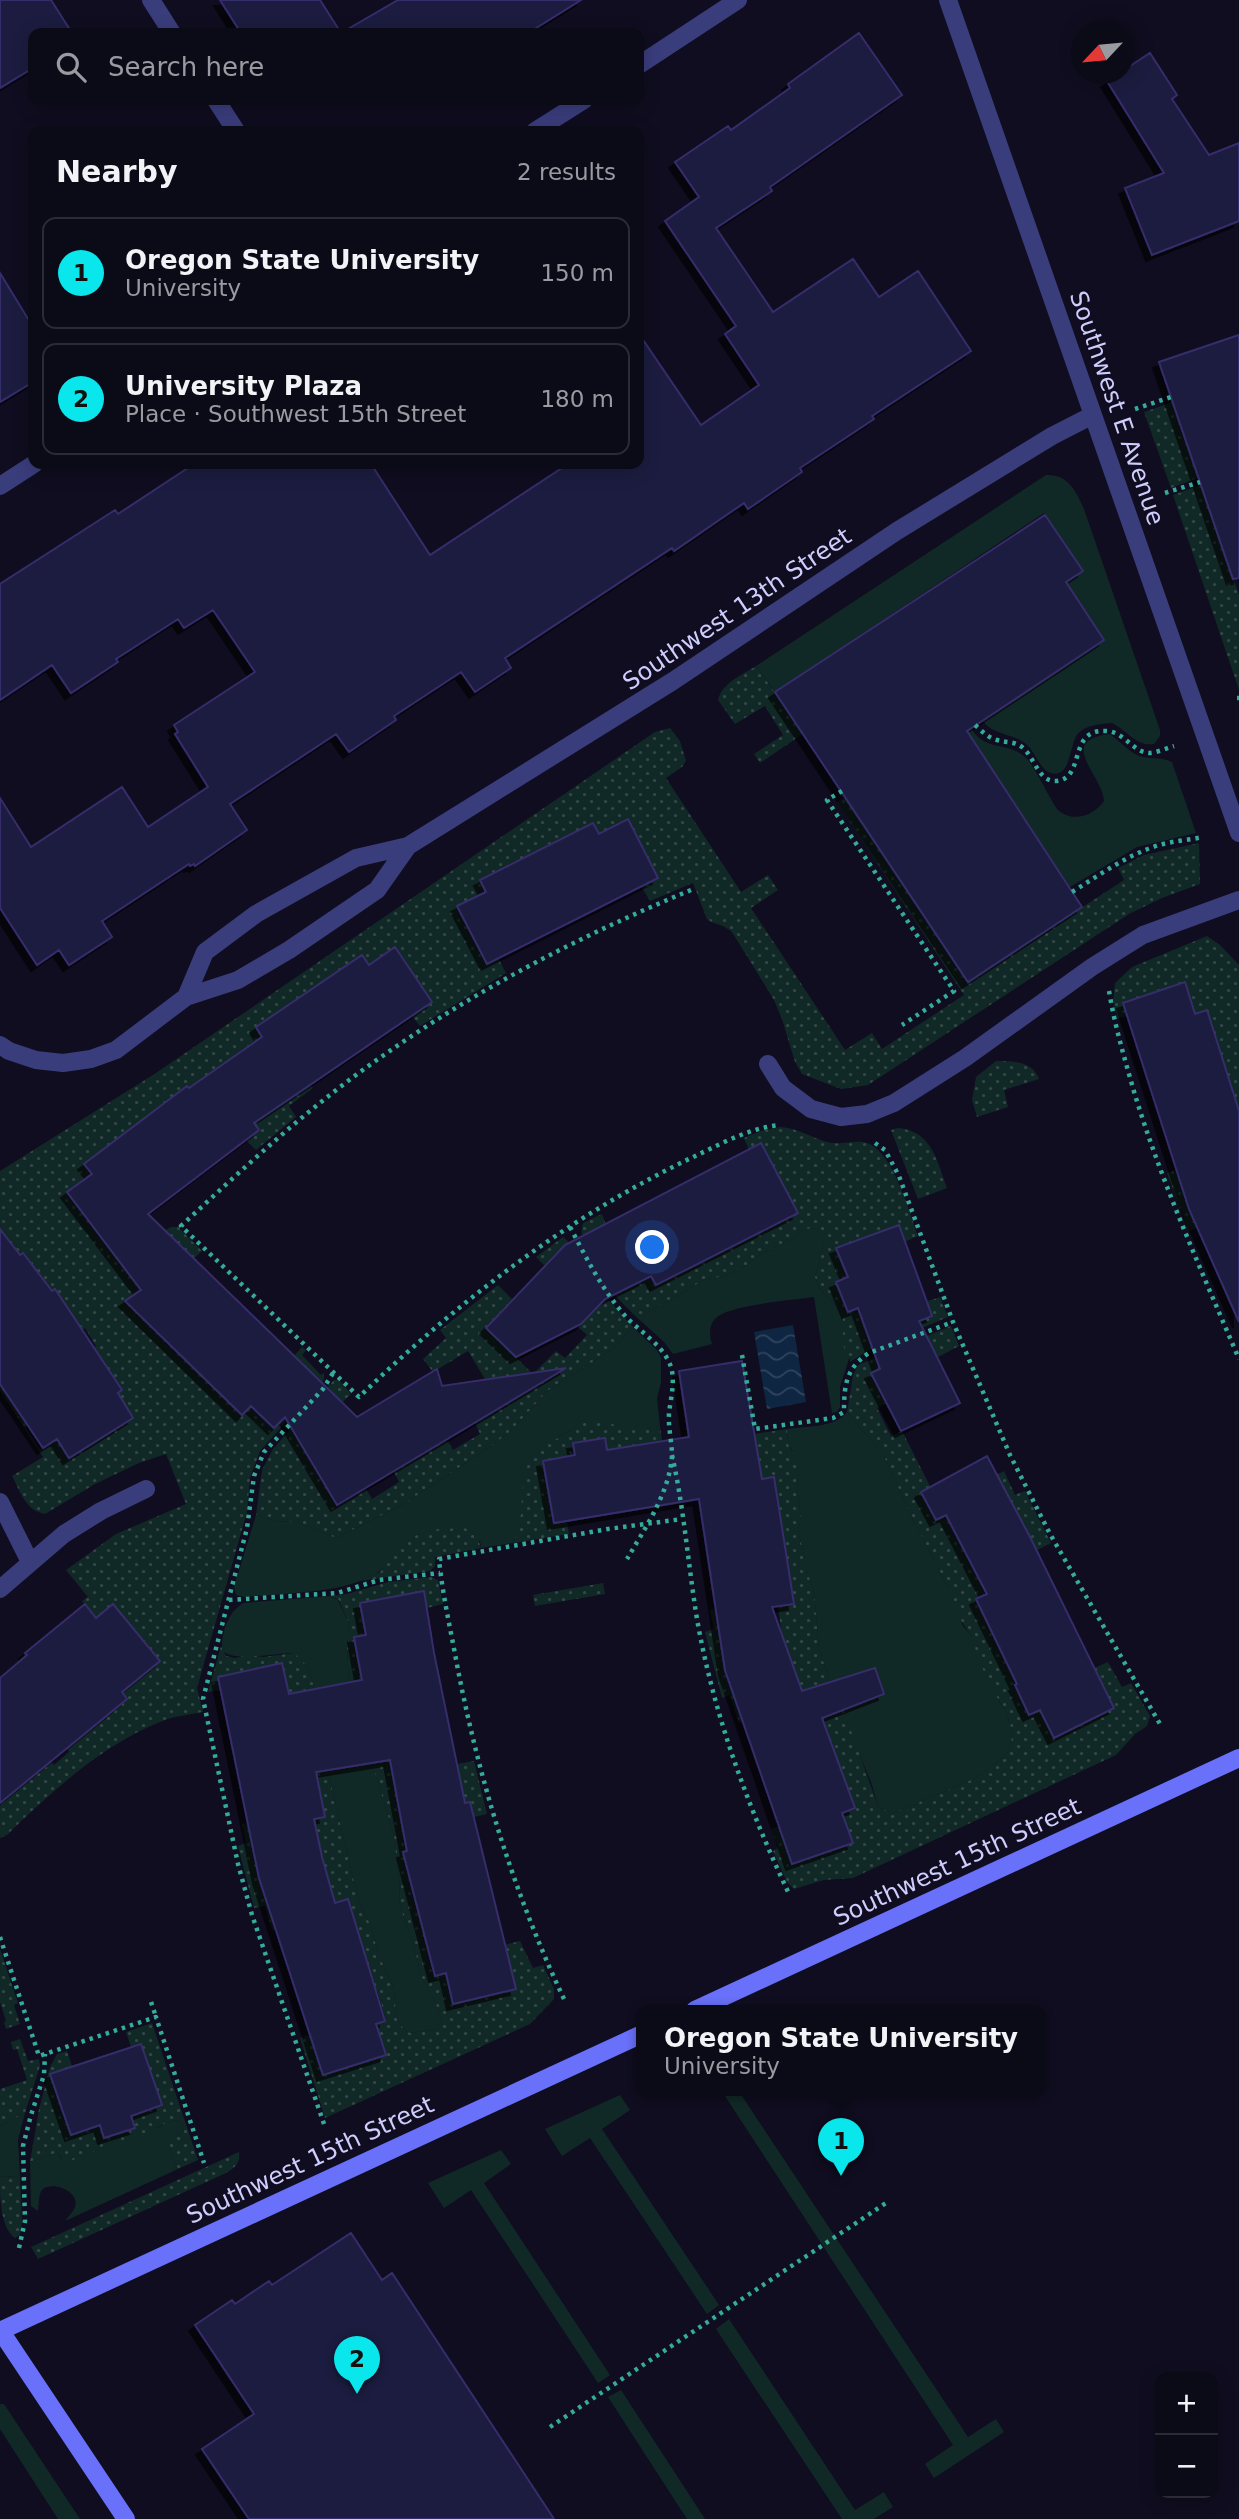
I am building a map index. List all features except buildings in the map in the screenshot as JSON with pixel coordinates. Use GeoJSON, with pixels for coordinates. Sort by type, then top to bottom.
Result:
{"type":"FeatureCollection","features":[{"type":"Feature","properties":{"kind":"street"},"geometry":{"type":"LineString","coordinates":[[151,0],[169,28]]}},
{"type":"Feature","properties":{"kind":"street"},"geometry":{"type":"LineString","coordinates":[[644,62],[738,0]]}},
{"type":"Feature","properties":{"kind":"street","name":"Southwest E Avenue"},"geometry":{"type":"LineString","coordinates":[[948,0],[1239,833]]}},
{"type":"Feature","properties":{"kind":"street"},"geometry":{"type":"LineString","coordinates":[[219,105],[233,126]]}},
{"type":"Feature","properties":{"kind":"street"},"geometry":{"type":"LineString","coordinates":[[543,126],[576,105]]}},
{"type":"Feature","properties":{"kind":"street","name":"Southwest 13th Street"},"geometry":{"type":"LineString","coordinates":[[186,997],[205,952],[256,914],[356,858],[408,846],[673,681],[897,531],[1052,436],[1093,415]]}},
{"type":"Feature","properties":{"kind":"street"},"geometry":{"type":"LineString","coordinates":[[0,486],[28,468]]}},
{"type":"Feature","properties":{"kind":"street","name":"Southwest 13th Street"},"geometry":{"type":"LineString","coordinates":[[0,1045],[9,1051],[50,1062],[91,1059],[116,1050],[186,997],[237,980],[289,950],[376,890],[408,846]]}},
{"type":"Feature","properties":{"kind":"street"},"geometry":{"type":"LineString","coordinates":[[768,1064],[783,1088],[811,1109],[841,1117],[864,1115],[894,1103],[964,1058],[1143,935],[1239,900]]}},
{"type":"Feature","properties":{"kind":"street"},"geometry":{"type":"LineString","coordinates":[[0,1589],[64,1534],[146,1489]]}},
{"type":"Feature","properties":{"kind":"street"},"geometry":{"type":"LineString","coordinates":[[0,1503],[30,1562]]}},
{"type":"Feature","properties":{"kind":"street","name":"Southwest 15th Street"},"geometry":{"type":"LineString","coordinates":[[706,2005],[1239,1758]]}},
{"type":"Feature","properties":{"kind":"street","name":"Southwest 15th Street"},"geometry":{"type":"LineString","coordinates":[[0,2331],[636,2037]]}},
{"type":"Feature","properties":{"kind":"street"},"geometry":{"type":"LineString","coordinates":[[0,2331],[126,2519]]}},
{"type":"Feature","properties":{"kind":"path"},"geometry":{"type":"LineString","coordinates":[[1135,410],[1171,397]]}},
{"type":"Feature","properties":{"kind":"path"},"geometry":{"type":"LineString","coordinates":[[1165,494],[1200,482]]}},
{"type":"Feature","properties":{"kind":"path"},"geometry":{"type":"LineString","coordinates":[[975,725],[986,735],[997,740],[1012,741],[1023,748],[1046,779],[1054,781],[1070,774],[1083,740],[1105,730],[1116,733],[1149,753],[1174,746]]}},
{"type":"Feature","properties":{"kind":"path"},"geometry":{"type":"LineString","coordinates":[[842,791],[827,800],[954,991],[902,1025]]}},
{"type":"Feature","properties":{"kind":"path"},"geometry":{"type":"LineString","coordinates":[[1072,892],[1107,868],[1128,858],[1160,845],[1203,837]]}},
{"type":"Feature","properties":{"kind":"path"},"geometry":{"type":"LineString","coordinates":[[691,890],[625,916],[525,968],[384,1055],[250,1162],[181,1226],[359,1397],[415,1343],[464,1302],[570,1227],[713,1147],[767,1126],[786,1124]]}},
{"type":"Feature","properties":{"kind":"path"},"geometry":{"type":"LineString","coordinates":[[1100,962],[1109,990],[1115,1028],[1152,1150],[1239,1359]]}},
{"type":"Feature","properties":{"kind":"path"},"geometry":{"type":"LineString","coordinates":[[872,1140],[885,1150],[899,1176],[953,1322],[1010,1455],[1049,1534],[1160,1724]]}},
{"type":"Feature","properties":{"kind":"path"},"geometry":{"type":"LineString","coordinates":[[570,1227],[608,1294],[670,1362],[673,1388],[668,1426],[697,1620],[710,1682],[737,1773],[790,1896]]}},
{"type":"Feature","properties":{"kind":"path"},"geometry":{"type":"LineString","coordinates":[[742,1355],[755,1429],[833,1418],[845,1412],[848,1373],[857,1361],[869,1353],[953,1322]]}},
{"type":"Feature","properties":{"kind":"path"},"geometry":{"type":"LineString","coordinates":[[324,2124],[248,1903],[202,1699],[247,1528],[254,1476],[264,1452],[323,1389],[333,1373]]}},
{"type":"Feature","properties":{"kind":"path"},"geometry":{"type":"LineString","coordinates":[[627,1559],[648,1524],[667,1481],[672,1455]]}},
{"type":"Feature","properties":{"kind":"path"},"geometry":{"type":"LineString","coordinates":[[564,1999],[543,1953],[499,1834],[467,1717],[439,1559],[682,1519]]}},
{"type":"Feature","properties":{"kind":"path"},"geometry":{"type":"LineString","coordinates":[[229,1600],[337,1593],[379,1580],[440,1573]]}},
{"type":"Feature","properties":{"kind":"path"},"geometry":{"type":"LineString","coordinates":[[0,1937],[39,2056],[156,2017]]}},
{"type":"Feature","properties":{"kind":"path"},"geometry":{"type":"LineString","coordinates":[[151,2002],[204,2163]]}},
{"type":"Feature","properties":{"kind":"path"},"geometry":{"type":"LineString","coordinates":[[19,2248],[25,2221],[23,2146],[44,2075],[45,2054]]}},
{"type":"Feature","properties":{"kind":"path"},"geometry":{"type":"LineString","coordinates":[[550,2427],[886,2203]]}},
{"type":"Feature","properties":{"kind":"green space"},"geometry":{"type":"Polygon","coordinates":[[[1173,402],[1198,478],[1171,488],[1144,412],[1173,402]]]}},
{"type":"Feature","properties":{"kind":"green space"},"geometry":{"type":"Polygon","coordinates":[[[1046,475],[1054,475],[1066,481],[1084,509],[1160,730],[1160,736],[1154,744],[1137,741],[1112,723],[1093,726],[1077,735],[1065,768],[1056,774],[1045,770],[1025,743],[992,729],[983,721],[1104,640],[1066,582],[1082,570],[1044,513],[775,692],[756,666],[1046,475]]]}},
{"type":"Feature","properties":{"kind":"green space"},"geometry":{"type":"Polygon","coordinates":[[[1201,485],[1239,595],[1239,690],[1173,495],[1201,485]]]}},
{"type":"Feature","properties":{"kind":"green space"},"geometry":{"type":"Polygon","coordinates":[[[756,666],[804,733],[760,763],[754,754],[783,735],[765,706],[735,724],[718,700],[728,684],[756,666]]]}},
{"type":"Feature","properties":{"kind":"green space"},"geometry":{"type":"Polygon","coordinates":[[[670,728],[680,741],[686,761],[666,778],[741,892],[768,875],[778,890],[751,908],[845,1050],[872,1033],[882,1049],[964,995],[837,802],[846,796],[968,982],[1124,880],[1118,868],[1144,855],[1199,843],[1200,884],[1129,914],[868,1085],[841,1089],[802,1074],[795,1062],[774,1000],[732,932],[707,919],[693,883],[650,901],[641,886],[657,878],[628,819],[599,834],[593,823],[480,879],[486,892],[458,905],[487,964],[498,958],[506,973],[420,1026],[362,955],[336,973],[342,983],[256,1027],[262,1037],[313,1088],[289,1106],[296,1117],[256,1150],[246,1140],[259,1130],[219,1078],[195,1096],[187,1086],[85,1165],[92,1174],[67,1192],[107,1245],[156,1236],[171,1227],[178,1227],[202,1251],[193,1259],[181,1247],[136,1294],[275,1428],[320,1381],[294,1356],[302,1347],[306,1350],[302,1355],[321,1375],[324,1373],[324,1380],[260,1451],[250,1478],[247,1512],[197,1688],[203,1712],[165,1720],[118,1743],[78,1771],[7,1835],[0,1838],[0,1779],[48,1758],[54,1765],[69,1752],[67,1748],[127,1699],[122,1692],[160,1661],[113,1604],[96,1618],[82,1601],[88,1597],[66,1570],[116,1534],[186,1504],[166,1454],[139,1463],[95,1484],[45,1514],[28,1505],[21,1494],[12,1476],[43,1457],[0,1390],[0,1359],[44,1414],[25,1427],[40,1450],[57,1439],[70,1458],[133,1417],[118,1393],[122,1390],[93,1348],[96,1346],[85,1328],[77,1334],[66,1306],[55,1289],[36,1301],[0,1298],[36,1270],[23,1253],[20,1255],[0,1229],[0,1171],[156,1073],[655,732],[670,728]]]}},
{"type":"Feature","properties":{"kind":"green space"},"geometry":{"type":"Polygon","coordinates":[[[971,728],[983,740],[1017,751],[1024,756],[1057,809],[1069,816],[1088,814],[1104,801],[1084,751],[1086,744],[1094,738],[1110,734],[1138,755],[1172,762],[1196,833],[1137,847],[1070,887],[967,731],[971,728]]]}},
{"type":"Feature","properties":{"kind":"green space"},"geometry":{"type":"Polygon","coordinates":[[[1207,936],[1239,965],[1239,1111],[1205,1044],[1217,1039],[1207,1011],[1195,1014],[1185,982],[1122,1003],[1127,1016],[1118,1018],[1113,1002],[1115,983],[1132,967],[1207,936]]]}},
{"type":"Feature","properties":{"kind":"green space"},"geometry":{"type":"Polygon","coordinates":[[[996,1061],[1027,1065],[1039,1079],[1004,1090],[1008,1107],[977,1117],[972,1100],[976,1077],[996,1061]]]}},
{"type":"Feature","properties":{"kind":"green space"},"geometry":{"type":"Polygon","coordinates":[[[780,1127],[827,1142],[870,1144],[879,1150],[886,1160],[905,1200],[918,1236],[904,1242],[898,1225],[837,1248],[848,1277],[836,1282],[848,1311],[917,1303],[940,1297],[948,1317],[869,1350],[850,1362],[843,1343],[841,1313],[821,1290],[815,1277],[825,1234],[815,1228],[805,1229],[725,1276],[706,1279],[646,1313],[642,1322],[622,1303],[591,1262],[582,1235],[583,1223],[602,1214],[606,1225],[657,1286],[685,1272],[680,1262],[736,1231],[741,1242],[769,1228],[791,1202],[762,1144],[749,1150],[744,1138],[780,1127]]]}},
{"type":"Feature","properties":{"kind":"green space"},"geometry":{"type":"Polygon","coordinates":[[[891,1130],[909,1130],[926,1141],[932,1149],[947,1188],[918,1199],[891,1130]]]}},
{"type":"Feature","properties":{"kind":"green space"},"geometry":{"type":"Polygon","coordinates":[[[1176,1170],[1197,1228],[1189,1231],[1167,1173],[1176,1170]]]}},
{"type":"Feature","properties":{"kind":"green space"},"geometry":{"type":"Polygon","coordinates":[[[815,1228],[825,1234],[825,1240],[815,1277],[821,1290],[841,1313],[845,1345],[850,1356],[840,1387],[840,1407],[837,1412],[832,1413],[814,1297],[747,1306],[723,1313],[712,1323],[712,1344],[673,1354],[642,1322],[646,1313],[706,1279],[725,1276],[805,1229],[815,1228]]]}},
{"type":"Feature","properties":{"kind":"green space"},"geometry":{"type":"Polygon","coordinates":[[[563,1237],[571,1244],[598,1288],[634,1328],[617,1345],[547,1391],[512,1430],[494,1444],[404,1504],[336,1538],[298,1522],[276,1521],[256,1515],[262,1470],[273,1449],[334,1380],[339,1380],[351,1394],[330,1414],[338,1428],[304,1449],[337,1505],[366,1489],[372,1499],[399,1482],[394,1472],[447,1440],[453,1450],[480,1434],[475,1423],[502,1407],[468,1351],[433,1372],[423,1359],[446,1338],[440,1330],[498,1285],[514,1301],[486,1329],[533,1374],[556,1351],[565,1358],[587,1335],[578,1327],[600,1304],[536,1257],[563,1237]]]}},
{"type":"Feature","properties":{"kind":"green space"},"geometry":{"type":"Polygon","coordinates":[[[951,1326],[959,1346],[938,1357],[930,1343],[872,1373],[887,1403],[877,1408],[891,1436],[902,1431],[930,1486],[921,1492],[936,1520],[947,1514],[1016,1513],[995,1476],[1004,1471],[1015,1495],[1025,1491],[1051,1543],[1037,1550],[1029,1537],[972,1565],[987,1594],[976,1599],[990,1628],[1025,1680],[1015,1686],[1029,1714],[1040,1710],[1054,1737],[1114,1708],[1101,1680],[1092,1669],[1108,1662],[1122,1687],[1131,1683],[1150,1716],[1147,1726],[1135,1734],[1116,1755],[853,1878],[824,1880],[794,1889],[787,1882],[773,1851],[778,1848],[771,1829],[780,1826],[792,1864],[853,1843],[842,1813],[854,1808],[812,1722],[824,1717],[802,1691],[792,1661],[744,1721],[739,1723],[730,1695],[722,1698],[705,1632],[714,1629],[710,1610],[717,1609],[782,1637],[778,1606],[773,1477],[762,1479],[753,1434],[787,1429],[788,1444],[797,1460],[801,1519],[798,1530],[814,1592],[819,1648],[878,1806],[894,1813],[978,1777],[1003,1757],[1011,1746],[1012,1730],[1006,1712],[988,1683],[970,1634],[958,1616],[948,1587],[884,1456],[847,1412],[853,1376],[858,1365],[951,1326]]]}},
{"type":"Feature","properties":{"kind":"green space"},"geometry":{"type":"Polygon","coordinates":[[[634,1328],[657,1350],[661,1358],[661,1383],[657,1398],[660,1426],[636,1429],[598,1422],[588,1423],[567,1432],[546,1446],[527,1469],[520,1525],[513,1543],[481,1548],[480,1541],[420,1533],[381,1570],[352,1584],[296,1593],[244,1597],[236,1595],[234,1587],[256,1515],[276,1521],[298,1522],[336,1538],[404,1504],[494,1444],[512,1430],[547,1391],[605,1354],[634,1328]]]}},
{"type":"Feature","properties":{"kind":"green space"},"geometry":{"type":"Polygon","coordinates":[[[847,1412],[884,1456],[948,1587],[963,1626],[970,1634],[1012,1730],[1011,1746],[1003,1757],[978,1777],[894,1813],[878,1806],[871,1782],[832,1688],[819,1648],[814,1592],[798,1530],[801,1519],[797,1487],[799,1477],[788,1444],[787,1429],[828,1424],[847,1412]]]}},
{"type":"Feature","properties":{"kind":"green space"},"geometry":{"type":"Polygon","coordinates":[[[587,1421],[632,1427],[660,1426],[661,1468],[649,1508],[638,1446],[607,1450],[605,1438],[573,1443],[575,1455],[543,1461],[554,1523],[567,1521],[569,1534],[513,1543],[520,1523],[523,1482],[529,1462],[546,1445],[587,1421]]]}},
{"type":"Feature","properties":{"kind":"green space"},"geometry":{"type":"Polygon","coordinates":[[[465,1528],[477,1536],[481,1548],[435,1557],[435,1566],[430,1571],[360,1581],[380,1572],[405,1543],[420,1533],[465,1528]]]}},
{"type":"Feature","properties":{"kind":"green space"},"geometry":{"type":"Polygon","coordinates":[[[431,1577],[438,1580],[443,1604],[427,1608],[424,1591],[360,1603],[366,1635],[354,1637],[396,1791],[457,1764],[474,1761],[487,1814],[474,1817],[470,1802],[438,1941],[426,1944],[433,1975],[446,1973],[454,2004],[516,1989],[504,1945],[520,1941],[533,1968],[543,1965],[554,1989],[554,1999],[530,2024],[325,2118],[300,2038],[312,2034],[323,2075],[386,2055],[376,2024],[386,2020],[377,1990],[366,1993],[348,1899],[335,1903],[326,1873],[264,1893],[278,1929],[272,1930],[265,1906],[254,1908],[238,1846],[246,1843],[242,1824],[249,1823],[256,1863],[320,1851],[314,1819],[324,1816],[300,1692],[289,1694],[282,1664],[218,1677],[220,1690],[208,1692],[221,1646],[226,1656],[235,1658],[294,1653],[309,1668],[318,1729],[352,1874],[360,1904],[394,1989],[396,2015],[402,2027],[410,2033],[437,2029],[441,2019],[435,2001],[422,1979],[411,1935],[399,1905],[400,1885],[393,1832],[375,1773],[360,1750],[349,1683],[349,1624],[339,1600],[330,1596],[388,1582],[431,1577]]]}},
{"type":"Feature","properties":{"kind":"green space"},"geometry":{"type":"Polygon","coordinates":[[[603,1583],[605,1594],[535,1606],[533,1595],[603,1583]]]}},
{"type":"Feature","properties":{"kind":"green space"},"geometry":{"type":"Polygon","coordinates":[[[330,1596],[338,1600],[349,1624],[349,1683],[360,1750],[375,1773],[393,1832],[400,1885],[399,1905],[411,1935],[422,1979],[435,2001],[441,2019],[437,2029],[410,2033],[402,2027],[396,2015],[394,1989],[360,1904],[352,1874],[318,1729],[309,1668],[293,1653],[244,1657],[227,1654],[222,1650],[227,1624],[233,1612],[243,1603],[330,1596]]]}},
{"type":"Feature","properties":{"kind":"green space"},"geometry":{"type":"Polygon","coordinates":[[[0,1949],[18,2003],[14,2005],[20,2024],[6,2029],[0,2002],[0,1949]]]}},
{"type":"Feature","properties":{"kind":"green space"},"geometry":{"type":"Polygon","coordinates":[[[152,2023],[198,2160],[178,2169],[170,2149],[170,2141],[184,2130],[180,2121],[173,2120],[134,2138],[103,2146],[90,2154],[64,2163],[58,2153],[30,2162],[39,2109],[50,2067],[57,2054],[67,2051],[72,2066],[51,2074],[71,2135],[100,2125],[104,2138],[135,2128],[131,2116],[161,2106],[141,2045],[131,2047],[126,2032],[152,2023]]]}},
{"type":"Feature","properties":{"kind":"green space"},"geometry":{"type":"Polygon","coordinates":[[[20,2039],[28,2061],[39,2059],[40,2066],[25,2113],[0,2126],[0,2089],[27,2080],[17,2049],[13,2050],[11,2042],[20,2039]]]}},
{"type":"Feature","properties":{"kind":"green space"},"geometry":{"type":"Polygon","coordinates":[[[620,2095],[630,2110],[602,2129],[719,2305],[707,2314],[590,2138],[562,2156],[545,2129],[620,2095]]]}},
{"type":"Feature","properties":{"kind":"green space"},"geometry":{"type":"Polygon","coordinates":[[[725,2096],[742,2096],[968,2437],[996,2419],[1004,2432],[934,2478],[925,2464],[953,2445],[725,2096]]]}},
{"type":"Feature","properties":{"kind":"green space"},"geometry":{"type":"Polygon","coordinates":[[[25,2113],[18,2140],[20,2176],[0,2177],[0,2126],[25,2113]]]}},
{"type":"Feature","properties":{"kind":"green space"},"geometry":{"type":"Polygon","coordinates":[[[172,2120],[180,2121],[184,2130],[173,2139],[170,2149],[178,2169],[65,2221],[75,2207],[75,2201],[74,2196],[65,2189],[53,2186],[43,2189],[39,2196],[38,2211],[31,2206],[30,2162],[58,2153],[61,2159],[90,2154],[103,2146],[172,2120]]]}},
{"type":"Feature","properties":{"kind":"green space"},"geometry":{"type":"Polygon","coordinates":[[[501,2150],[511,2164],[484,2183],[610,2375],[598,2383],[471,2190],[444,2208],[428,2183],[501,2150]]]}},
{"type":"Feature","properties":{"kind":"green space"},"geometry":{"type":"Polygon","coordinates":[[[239,2152],[238,2162],[226,2173],[38,2259],[31,2247],[239,2152]]]}},
{"type":"Feature","properties":{"kind":"green space"},"geometry":{"type":"Polygon","coordinates":[[[20,2176],[22,2221],[20,2235],[15,2238],[6,2227],[4,2219],[0,2177],[20,2176]]]}},
{"type":"Feature","properties":{"kind":"green space"},"geometry":{"type":"Polygon","coordinates":[[[729,2319],[855,2510],[884,2492],[893,2507],[874,2519],[842,2519],[716,2329],[729,2319]]]}},
{"type":"Feature","properties":{"kind":"green space"},"geometry":{"type":"Polygon","coordinates":[[[621,2390],[705,2519],[687,2519],[608,2397],[621,2390]]]}},
{"type":"Feature","properties":{"kind":"green space"},"geometry":{"type":"Polygon","coordinates":[[[0,2404],[4,2404],[80,2519],[58,2519],[0,2429],[0,2404]]]}},
{"type":"Feature","properties":{"kind":"water"},"geometry":{"type":"Polygon","coordinates":[[[793,1325],[806,1402],[767,1409],[754,1332],[793,1325]]]}},
{"type":"Feature","properties":{"kind":"place","name":"Oregon State University"},"geometry":{"type":"Point","coordinates":[841,2176]}},
{"type":"Feature","properties":{"kind":"place","name":"University Plaza"},"geometry":{"type":"Point","coordinates":[357,2394]}}]}
